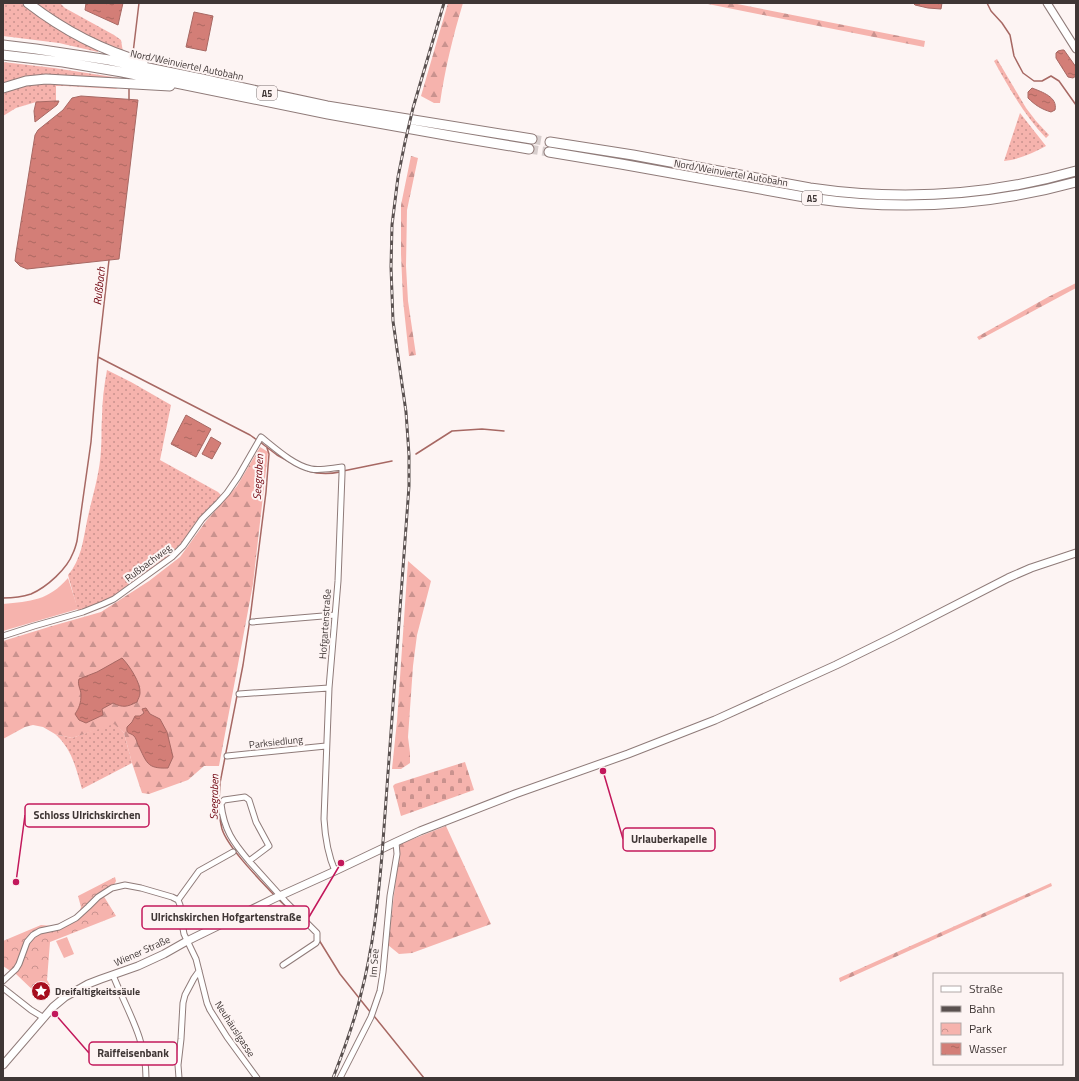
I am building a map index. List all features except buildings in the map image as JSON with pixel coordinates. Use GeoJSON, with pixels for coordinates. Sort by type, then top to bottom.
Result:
{"type":"FeatureCollection","features":[{"type":"Feature","properties":{"kind":"highway"},"geometry":{"type":"LineString","coordinates":[[28,3],[69,31],[101,47],[202,83]]}},
{"type":"Feature","properties":{"kind":"highway","name":"Nord/Weinviertel Autobahn"},"geometry":{"type":"LineString","coordinates":[[3,45],[69,54],[369,122],[529,149]]}},
{"type":"Feature","properties":{"kind":"highway","name":"Nord/Weinviertel Autobahn"},"geometry":{"type":"LineString","coordinates":[[3,55],[34,58],[202,83],[327,106],[532,140]]}},
{"type":"Feature","properties":{"kind":"highway"},"geometry":{"type":"LineString","coordinates":[[3,88],[20,83],[46,79],[202,83]]}},
{"type":"Feature","properties":{"kind":"highway","name":"Nord/Weinviertel Autobahn"},"geometry":{"type":"LineString","coordinates":[[550,142],[693,166],[810,188],[871,194],[926,195],[983,190],[1023,184],[1076,172]]}},
{"type":"Feature","properties":{"kind":"highway","name":"Nord/Weinviertel Autobahn"},"geometry":{"type":"LineString","coordinates":[[549,152],[636,166],[828,201],[872,204],[939,205],[987,200],[1025,194],[1076,182]]}},
{"type":"Feature","properties":{"kind":"street"},"geometry":{"type":"LineString","coordinates":[[1047,3],[1076,48]]}},
{"type":"Feature","properties":{"kind":"street","name":"Hofgartenstraße"},"geometry":{"type":"LineString","coordinates":[[259,441],[300,465],[311,469],[342,467],[338,582],[329,688],[324,819],[325,836],[332,865],[335,871]]}},
{"type":"Feature","properties":{"kind":"street","name":"Rußbachweg"},"geometry":{"type":"LineString","coordinates":[[3,636],[83,612],[103,604],[125,592],[172,557],[183,546],[202,519],[227,493],[259,441]]}},
{"type":"Feature","properties":{"kind":"street","name":"Wiener Straße"},"geometry":{"type":"LineString","coordinates":[[3,1065],[53,1007],[65,997],[88,984],[138,966],[277,897],[441,823],[515,794],[628,754],[715,720],[836,665],[1008,578],[1051,560],[1076,553]]}},
{"type":"Feature","properties":{"kind":"street"},"geometry":{"type":"LineString","coordinates":[[252,622],[335,615]]}},
{"type":"Feature","properties":{"kind":"street"},"geometry":{"type":"LineString","coordinates":[[239,694],[329,688]]}},
{"type":"Feature","properties":{"kind":"street","name":"Parksiedlung"},"geometry":{"type":"LineString","coordinates":[[226,756],[326,746]]}},
{"type":"Feature","properties":{"kind":"street"},"geometry":{"type":"LineString","coordinates":[[250,861],[269,846],[256,822],[249,800],[245,797],[224,800],[221,804],[222,816],[231,837],[239,849],[277,897],[318,933],[316,944],[283,965]]}},
{"type":"Feature","properties":{"kind":"street","name":"Im See"},"geometry":{"type":"LineString","coordinates":[[340,1078],[375,1009],[380,991],[390,896],[397,854],[396,842]]}},
{"type":"Feature","properties":{"kind":"street"},"geometry":{"type":"LineString","coordinates":[[3,981],[16,969],[27,942],[33,935],[40,931],[59,927],[76,918],[98,897],[112,888],[124,885],[141,888],[178,900],[199,871],[233,852]]}},
{"type":"Feature","properties":{"kind":"street","name":"Neuhäuslgasse"},"geometry":{"type":"LineString","coordinates":[[178,900],[184,934],[196,959],[210,1010],[227,1037],[257,1078]]}},
{"type":"Feature","properties":{"kind":"street"},"geometry":{"type":"LineString","coordinates":[[180,1078],[178,1065],[183,1003],[185,995],[199,972]]}},
{"type":"Feature","properties":{"kind":"street"},"geometry":{"type":"LineString","coordinates":[[113,975],[141,1041],[145,1058],[146,1078]]}},
{"type":"Feature","properties":{"kind":"street"},"geometry":{"type":"LineString","coordinates":[[3,988],[31,1010],[44,1018]]}},
{"type":"Feature","properties":{"kind":"green space"},"geometry":{"type":"Polygon","coordinates":[[[3,3],[22,3],[33,12],[98,49],[98,52],[59,43],[3,36],[3,3]]]}},
{"type":"Feature","properties":{"kind":"green space"},"geometry":{"type":"Polygon","coordinates":[[[34,3],[60,3],[65,8],[121,40],[123,52],[74,30],[34,3]]]}},
{"type":"Feature","properties":{"kind":"green space"},"geometry":{"type":"Polygon","coordinates":[[[448,3],[463,3],[444,78],[440,103],[434,103],[421,96],[448,3]]]}},
{"type":"Feature","properties":{"kind":"green space"},"geometry":{"type":"Polygon","coordinates":[[[703,3],[732,3],[925,41],[924,47],[703,3]]]}},
{"type":"Feature","properties":{"kind":"green space"},"geometry":{"type":"Polygon","coordinates":[[[997,59],[1026,108],[1049,135],[1046,138],[1024,111],[994,61],[997,59]]]}},
{"type":"Feature","properties":{"kind":"green space"},"geometry":{"type":"Polygon","coordinates":[[[3,62],[54,68],[126,79],[3,84],[3,62]]]}},
{"type":"Feature","properties":{"kind":"green space"},"geometry":{"type":"Polygon","coordinates":[[[42,82],[120,87],[116,89],[56,86],[56,101],[36,102],[16,108],[3,116],[3,92],[17,87],[42,82]]]}},
{"type":"Feature","properties":{"kind":"green space"},"geometry":{"type":"Polygon","coordinates":[[[1020,113],[1046,146],[1025,156],[1004,161],[1020,113]]]}},
{"type":"Feature","properties":{"kind":"green space"},"geometry":{"type":"Polygon","coordinates":[[[411,156],[418,158],[407,210],[406,266],[408,301],[416,355],[409,356],[403,300],[401,205],[411,156]]]}},
{"type":"Feature","properties":{"kind":"green space"},"geometry":{"type":"Polygon","coordinates":[[[1076,283],[1076,288],[979,340],[977,337],[1048,297],[1076,283]]]}},
{"type":"Feature","properties":{"kind":"green space"},"geometry":{"type":"Polygon","coordinates":[[[107,370],[171,405],[160,460],[221,495],[195,523],[182,544],[166,558],[111,598],[78,611],[68,575],[79,557],[97,476],[100,458],[104,388],[107,370]]]}},
{"type":"Feature","properties":{"kind":"green space"},"geometry":{"type":"Polygon","coordinates":[[[260,447],[268,452],[253,584],[219,766],[204,766],[188,780],[149,794],[142,793],[124,733],[114,724],[72,738],[55,734],[43,727],[33,725],[25,727],[3,739],[3,641],[101,612],[149,581],[180,557],[206,521],[237,486],[260,447]]]}},
{"type":"Feature","properties":{"kind":"green space"},"geometry":{"type":"Polygon","coordinates":[[[408,561],[431,581],[417,635],[413,666],[408,737],[410,763],[401,769],[392,769],[397,721],[408,561]]]}},
{"type":"Feature","properties":{"kind":"green space"},"geometry":{"type":"Polygon","coordinates":[[[68,578],[78,609],[3,631],[3,604],[31,601],[46,596],[61,586],[68,578]]]}},
{"type":"Feature","properties":{"kind":"green space"},"geometry":{"type":"Polygon","coordinates":[[[114,723],[124,733],[132,763],[82,789],[69,752],[66,746],[55,734],[72,738],[114,723]]]}},
{"type":"Feature","properties":{"kind":"green space"},"geometry":{"type":"Polygon","coordinates":[[[465,762],[474,790],[401,816],[393,786],[395,784],[465,762]]]}},
{"type":"Feature","properties":{"kind":"green space"},"geometry":{"type":"Polygon","coordinates":[[[446,826],[491,924],[412,953],[399,954],[388,945],[400,844],[446,826]]]}},
{"type":"Feature","properties":{"kind":"green space"},"geometry":{"type":"Polygon","coordinates":[[[115,877],[116,881],[112,889],[103,895],[116,916],[50,942],[47,980],[50,985],[40,997],[16,974],[3,966],[3,941],[41,925],[53,926],[59,924],[76,915],[81,907],[78,896],[115,877]]]}},
{"type":"Feature","properties":{"kind":"green space"},"geometry":{"type":"Polygon","coordinates":[[[1051,883],[1052,886],[840,982],[839,978],[1051,883]]]}},
{"type":"Feature","properties":{"kind":"green space"},"geometry":{"type":"Polygon","coordinates":[[[67,937],[74,954],[64,958],[56,941],[67,937]]]}},
{"type":"Feature","properties":{"kind":"water"},"geometry":{"type":"Polygon","coordinates":[[[86,3],[123,3],[118,25],[85,10],[86,3]]]}},
{"type":"Feature","properties":{"kind":"water"},"geometry":{"type":"Polygon","coordinates":[[[913,3],[942,3],[941,9],[928,8],[915,5],[913,3]]]}},
{"type":"Feature","properties":{"kind":"water"},"geometry":{"type":"Polygon","coordinates":[[[194,12],[213,16],[206,51],[186,47],[194,12]]]}},
{"type":"Feature","properties":{"kind":"water"},"geometry":{"type":"Polygon","coordinates":[[[1064,50],[1076,67],[1076,76],[1073,78],[1068,77],[1056,58],[1056,53],[1064,50]]]}},
{"type":"Feature","properties":{"kind":"water"},"geometry":{"type":"Polygon","coordinates":[[[1032,88],[1052,98],[1055,105],[1055,110],[1051,112],[1047,111],[1028,98],[1028,92],[1032,88]]]}},
{"type":"Feature","properties":{"kind":"water"},"geometry":{"type":"Polygon","coordinates":[[[81,96],[138,100],[119,259],[27,269],[20,266],[15,261],[35,135],[38,130],[63,110],[72,98],[81,96]]]}},
{"type":"Feature","properties":{"kind":"water"},"geometry":{"type":"Polygon","coordinates":[[[59,101],[57,105],[35,122],[34,111],[36,102],[59,101]]]}},
{"type":"Feature","properties":{"kind":"water"},"geometry":{"type":"Polygon","coordinates":[[[186,415],[211,429],[196,457],[171,444],[186,415]]]}},
{"type":"Feature","properties":{"kind":"water"},"geometry":{"type":"Polygon","coordinates":[[[211,437],[221,443],[212,459],[202,454],[211,437]]]}},
{"type":"Feature","properties":{"kind":"water"},"geometry":{"type":"Polygon","coordinates":[[[122,658],[139,684],[140,694],[137,702],[125,706],[120,706],[113,703],[102,709],[103,715],[86,723],[79,720],[75,714],[81,700],[81,693],[78,683],[79,679],[97,672],[122,658]]]}},
{"type":"Feature","properties":{"kind":"water"},"geometry":{"type":"Polygon","coordinates":[[[146,708],[150,714],[160,719],[167,732],[173,757],[168,768],[151,766],[143,756],[135,737],[127,731],[127,727],[135,716],[140,716],[144,713],[142,709],[146,708]]]}},
{"type":"Feature","properties":{"kind":"waterway","name":"Rußbach"},"geometry":{"type":"LineString","coordinates":[[133,53],[139,3]]}},
{"type":"Feature","properties":{"kind":"waterway"},"geometry":{"type":"LineString","coordinates":[[987,3],[991,11],[1010,35],[1014,56],[1023,73],[1034,81],[1042,81],[1051,76],[1059,81],[1076,105]]}},
{"type":"Feature","properties":{"kind":"waterway","name":"Rußbach"},"geometry":{"type":"LineString","coordinates":[[129,88],[129,100]]}},
{"type":"Feature","properties":{"kind":"waterway","name":"Rußbach"},"geometry":{"type":"LineString","coordinates":[[3,598],[31,594],[50,582],[56,577],[70,559],[77,541],[91,442],[98,357],[109,260]]}},
{"type":"Feature","properties":{"kind":"waterway"},"geometry":{"type":"LineString","coordinates":[[98,357],[257,440]]}},
{"type":"Feature","properties":{"kind":"waterway"},"geometry":{"type":"LineString","coordinates":[[416,454],[452,431],[482,429],[504,431]]}},
{"type":"Feature","properties":{"kind":"waterway"},"geometry":{"type":"LineString","coordinates":[[260,442],[277,455],[297,466]]}},
{"type":"Feature","properties":{"kind":"waterway","name":"Seegraben"},"geometry":{"type":"LineString","coordinates":[[267,448],[269,454],[266,492],[250,619],[243,665],[220,783],[219,806],[222,829],[225,837],[238,855],[275,896]]}},
{"type":"Feature","properties":{"kind":"waterway"},"geometry":{"type":"LineString","coordinates":[[343,471],[392,461]]}},
{"type":"Feature","properties":{"kind":"waterway"},"geometry":{"type":"LineString","coordinates":[[308,471],[316,473],[340,472]]}},
{"type":"Feature","properties":{"kind":"waterway","name":"Seegraben"},"geometry":{"type":"LineString","coordinates":[[278,899],[297,917]]}},
{"type":"Feature","properties":{"kind":"waterway","name":"Seegraben"},"geometry":{"type":"LineString","coordinates":[[319,940],[340,974],[371,1013]]}},
{"type":"Feature","properties":{"kind":"waterway","name":"Seegraben"},"geometry":{"type":"LineString","coordinates":[[374,1016],[424,1078]]}},
{"type":"Feature","properties":{"kind":"tunnel"},"geometry":{"type":"LineString","coordinates":[[532,139],[550,142]]}},
{"type":"Feature","properties":{"kind":"tunnel"},"geometry":{"type":"LineString","coordinates":[[529,149],[549,152]]}},
{"type":"Feature","properties":{"kind":"railway"},"geometry":{"type":"LineString","coordinates":[[333,1078],[358,1005],[369,959],[377,908],[409,486],[409,455],[406,412],[393,321],[391,267],[392,225],[398,177],[405,142],[413,108],[444,3]]}},
{"type":"Feature","properties":{"kind":"place","name":"Urlauberkapelle"},"geometry":{"type":"Point","coordinates":[603,771]}},
{"type":"Feature","properties":{"kind":"place","name":"Ulrichskirchen Hofgartenstraße"},"geometry":{"type":"Point","coordinates":[341,863]}},
{"type":"Feature","properties":{"kind":"place","name":"Schloss Ulrichskirchen"},"geometry":{"type":"Point","coordinates":[16,882]}},
{"type":"Feature","properties":{"kind":"place","name":"Dreifaltigkeitssäule"},"geometry":{"type":"Point","coordinates":[41,991]}},
{"type":"Feature","properties":{"kind":"place","name":"Raiffeisenbank"},"geometry":{"type":"Point","coordinates":[55,1014]}}]}
